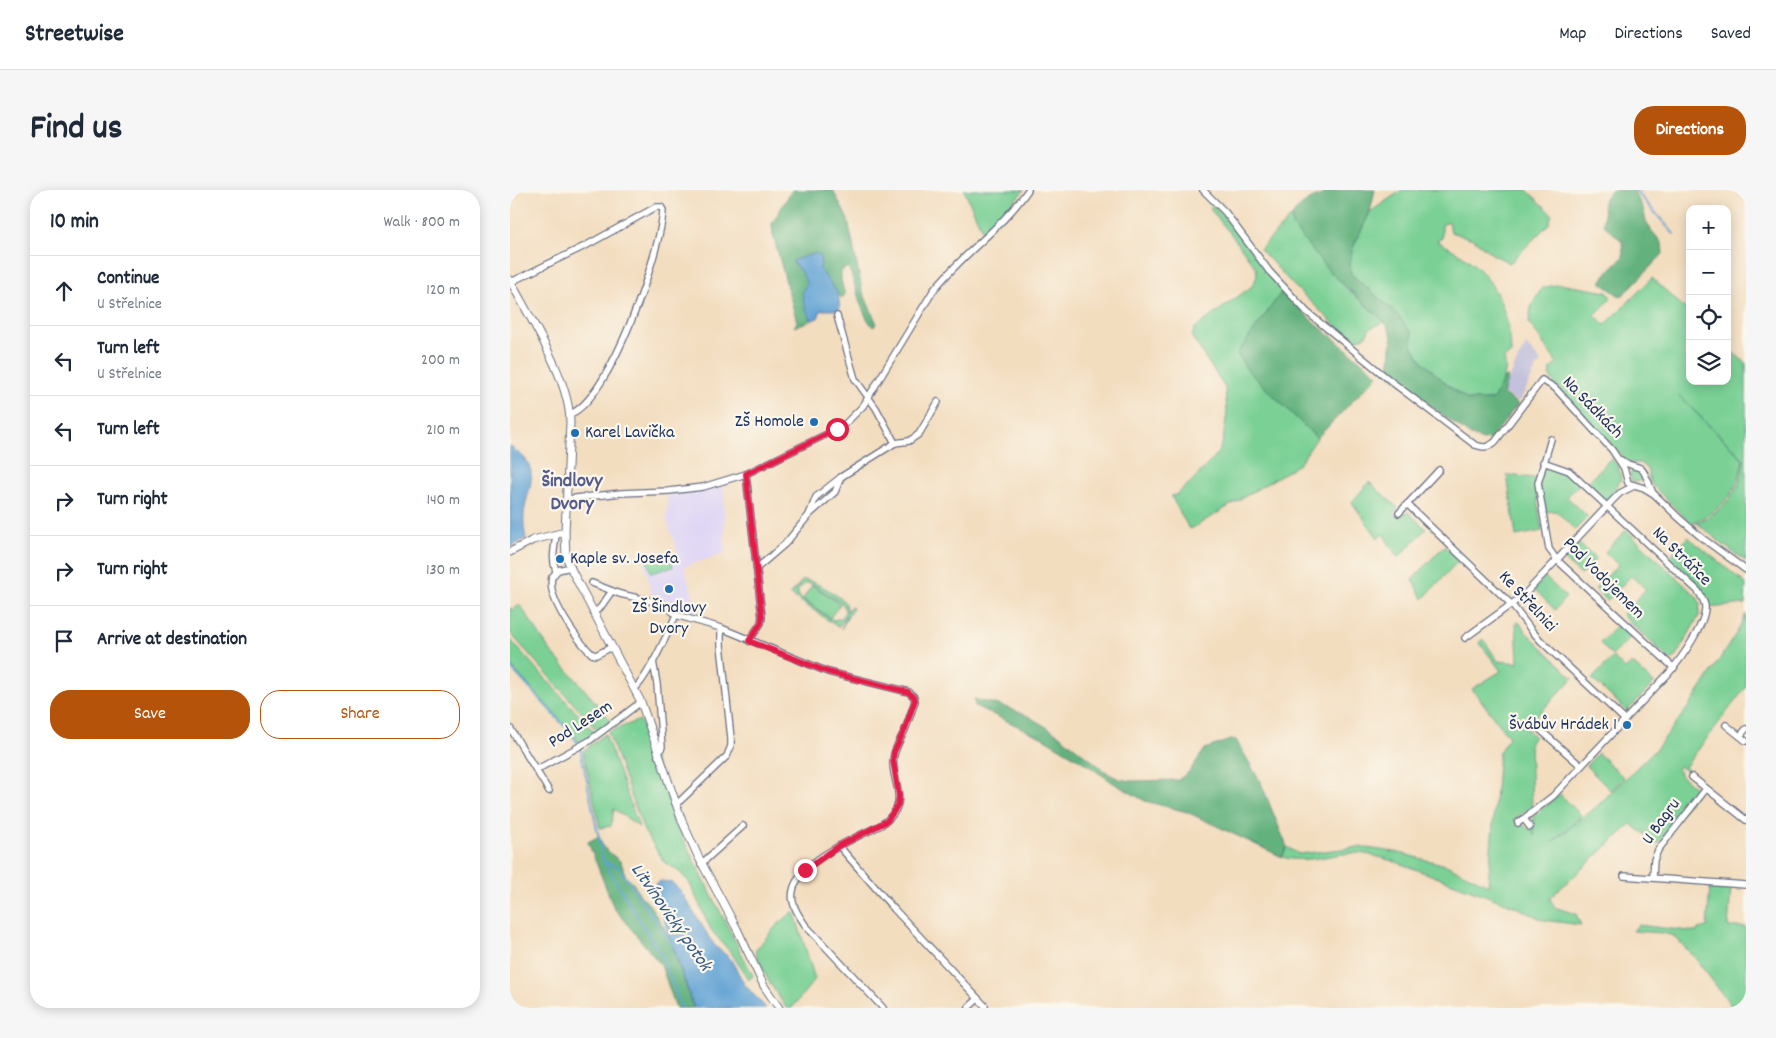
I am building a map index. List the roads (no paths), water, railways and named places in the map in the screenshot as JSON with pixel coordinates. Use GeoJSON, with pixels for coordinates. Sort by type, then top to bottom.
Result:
{"type":"FeatureCollection","features":[{"type":"Feature","properties":{"kind":"street"},"geometry":{"type":"LineString","coordinates":[[567,499],[698,488],[723,482],[746,474],[837,429],[856,414],[868,397],[933,292],[945,277],[1022,199],[1028,190]]}},
{"type":"Feature","properties":{"kind":"street","name":"Na Sádkách"},"geometry":{"type":"LineString","coordinates":[[1203,190],[1225,212],[1269,271],[1307,312],[1392,382],[1475,444],[1483,448],[1495,442],[1542,380],[1555,388],[1619,459],[1627,465],[1635,467]]}},
{"type":"Feature","properties":{"kind":"street"},"geometry":{"type":"LineString","coordinates":[[570,414],[577,411],[593,395],[618,351],[640,300],[656,248],[663,210],[661,207],[656,207],[586,245],[511,281],[558,372],[570,414],[565,532],[566,556],[641,702],[675,803],[701,864],[737,930],[764,986],[778,1008]]}},
{"type":"Feature","properties":{"kind":"street"},"geometry":{"type":"LineString","coordinates":[[837,316],[855,379],[895,443]]}},
{"type":"Feature","properties":{"kind":"street"},"geometry":{"type":"LineString","coordinates":[[809,515],[816,497],[841,477],[895,443],[909,441],[919,434],[938,402]]}},
{"type":"Feature","properties":{"kind":"street","name":"Pod Vodojemem"},"geometry":{"type":"LineString","coordinates":[[1551,439],[1538,483],[1549,549],[1557,560],[1674,668]]}},
{"type":"Feature","properties":{"kind":"street","name":"Na Sádkách"},"geometry":{"type":"LineString","coordinates":[[1619,459],[1626,476]]}},
{"type":"Feature","properties":{"kind":"street","name":"Na Stráňce"},"geometry":{"type":"LineString","coordinates":[[1518,823],[1554,796],[1674,668],[1702,622],[1704,612],[1704,602],[1698,592],[1607,506],[1569,471],[1543,462]]}},
{"type":"Feature","properties":{"kind":"street"},"geometry":{"type":"LineString","coordinates":[[1620,493],[1629,469],[1635,467],[1644,471],[1654,494]]}},
{"type":"Feature","properties":{"kind":"street"},"geometry":{"type":"LineString","coordinates":[[1399,513],[1438,470]]}},
{"type":"Feature","properties":{"kind":"street"},"geometry":{"type":"LineString","coordinates":[[746,474],[762,617],[761,623],[749,641]]}},
{"type":"Feature","properties":{"kind":"street"},"geometry":{"type":"LineString","coordinates":[[1626,476],[1628,483],[1654,494],[1702,538],[1746,570]]}},
{"type":"Feature","properties":{"kind":"street"},"geometry":{"type":"LineString","coordinates":[[757,568],[785,544],[809,515],[835,492],[841,477]]}},
{"type":"Feature","properties":{"kind":"street"},"geometry":{"type":"LineString","coordinates":[[1465,638],[1512,605],[1528,591],[1620,493],[1643,483],[1646,477]]}},
{"type":"Feature","properties":{"kind":"street","name":"Ke Střelnici"},"geometry":{"type":"LineString","coordinates":[[1407,504],[1512,605],[1532,631],[1625,720]]}},
{"type":"Feature","properties":{"kind":"street"},"geometry":{"type":"LineString","coordinates":[[510,552],[533,540],[565,532]]}},
{"type":"Feature","properties":{"kind":"street"},"geometry":{"type":"LineString","coordinates":[[556,534],[552,557],[556,572]]}},
{"type":"Feature","properties":{"kind":"street"},"geometry":{"type":"LineString","coordinates":[[571,567],[554,573],[550,582],[556,606],[589,651],[596,655],[612,647]]}},
{"type":"Feature","properties":{"kind":"street"},"geometry":{"type":"LineString","coordinates":[[592,584],[660,603],[669,608],[676,616],[721,628],[828,672],[908,692],[914,697],[915,700],[905,729],[894,752],[893,760],[899,796],[898,804],[894,811],[887,821],[881,825],[839,846],[816,861],[798,878],[793,892],[793,902],[806,926],[883,1008]]}},
{"type":"Feature","properties":{"kind":"street"},"geometry":{"type":"LineString","coordinates":[[594,612],[600,608],[612,591]]}},
{"type":"Feature","properties":{"kind":"street"},"geometry":{"type":"LineString","coordinates":[[634,689],[641,683],[676,616]]}},
{"type":"Feature","properties":{"kind":"street"},"geometry":{"type":"LineString","coordinates":[[675,803],[680,801],[723,761],[730,751],[731,738],[721,645],[721,628]]}},
{"type":"Feature","properties":{"kind":"street"},"geometry":{"type":"LineString","coordinates":[[653,661],[657,684],[662,747],[658,756]]}},
{"type":"Feature","properties":{"kind":"street","name":"Pod Lesem"},"geometry":{"type":"LineString","coordinates":[[536,770],[589,741],[641,702]]}},
{"type":"Feature","properties":{"kind":"street"},"geometry":{"type":"LineString","coordinates":[[1726,725],[1746,740]]}},
{"type":"Feature","properties":{"kind":"street"},"geometry":{"type":"LineString","coordinates":[[1536,726],[1581,766]]}},
{"type":"Feature","properties":{"kind":"street","name":"Pod Lesem"},"geometry":{"type":"LineString","coordinates":[[510,728],[512,738],[549,791]]}},
{"type":"Feature","properties":{"kind":"street"},"geometry":{"type":"LineString","coordinates":[[1740,736],[1746,729]]}},
{"type":"Feature","properties":{"kind":"street"},"geometry":{"type":"LineString","coordinates":[[1692,777],[1746,820]]}},
{"type":"Feature","properties":{"kind":"street","name":"U Bagru"},"geometry":{"type":"LineString","coordinates":[[1653,877],[1654,860],[1658,850],[1706,789]]}},
{"type":"Feature","properties":{"kind":"street"},"geometry":{"type":"LineString","coordinates":[[1524,818],[1530,827]]}},
{"type":"Feature","properties":{"kind":"street"},"geometry":{"type":"LineString","coordinates":[[701,864],[743,826]]}},
{"type":"Feature","properties":{"kind":"street"},"geometry":{"type":"LineString","coordinates":[[839,846],[894,909],[984,1006]]}},
{"type":"Feature","properties":{"kind":"street"},"geometry":{"type":"LineString","coordinates":[[1624,876],[1746,885]]}},
{"type":"Feature","properties":{"kind":"street"},"geometry":{"type":"LineString","coordinates":[[969,1007],[978,999]]}},
{"type":"Feature","properties":{"kind":"water"},"geometry":{"type":"Polygon","coordinates":[[[816,253],[820,256],[820,269],[837,293],[839,310],[821,310],[818,318],[812,320],[807,312],[803,296],[804,287],[807,284],[802,273],[792,261],[816,253]]]}},
{"type":"Feature","properties":{"kind":"water"},"geometry":{"type":"Polygon","coordinates":[[[510,445],[527,461],[531,476],[524,514],[526,538],[510,548],[510,445]]]}},
{"type":"Feature","properties":{"kind":"water"},"geometry":{"type":"Polygon","coordinates":[[[661,881],[671,882],[680,890],[716,947],[730,958],[745,985],[766,1008],[694,1008],[654,890],[656,884],[661,881]]]}},
{"type":"Feature","properties":{"kind":"waterway"},"geometry":{"type":"LineString","coordinates":[[1635,190],[1674,234]]}},
{"type":"Feature","properties":{"kind":"waterway","name":"Litvínovický potok"},"geometry":{"type":"LineString","coordinates":[[510,667],[569,731],[578,744]]}},
{"type":"Feature","properties":{"kind":"waterway","name":"Litvínovický potok"},"geometry":{"type":"LineString","coordinates":[[580,748],[604,862],[618,867],[675,948]]}},
{"type":"Feature","properties":{"kind":"waterway"},"geometry":{"type":"LineString","coordinates":[[604,862],[662,957],[682,1008]]}},
{"type":"Feature","properties":{"kind":"place","name":"ZŠ Homole"},"geometry":{"type":"Point","coordinates":[814,422]}},
{"type":"Feature","properties":{"kind":"place","name":"Karel Lavička"},"geometry":{"type":"Point","coordinates":[575,433]}},
{"type":"Feature","properties":{"kind":"place","name":"Kaple sv. Josefa"},"geometry":{"type":"Point","coordinates":[560,559]}},
{"type":"Feature","properties":{"kind":"place","name":"ZŠ Šindlovy Dvory"},"geometry":{"type":"Point","coordinates":[669,589]}},
{"type":"Feature","properties":{"kind":"place","name":"Švábův Hrádek 1"},"geometry":{"type":"Point","coordinates":[1627,725]}},
{"type":"Feature","properties":{"kind":"district","name":"Šindlovy Dvory"},"geometry":{"type":"Point","coordinates":[572,494]}}]}
